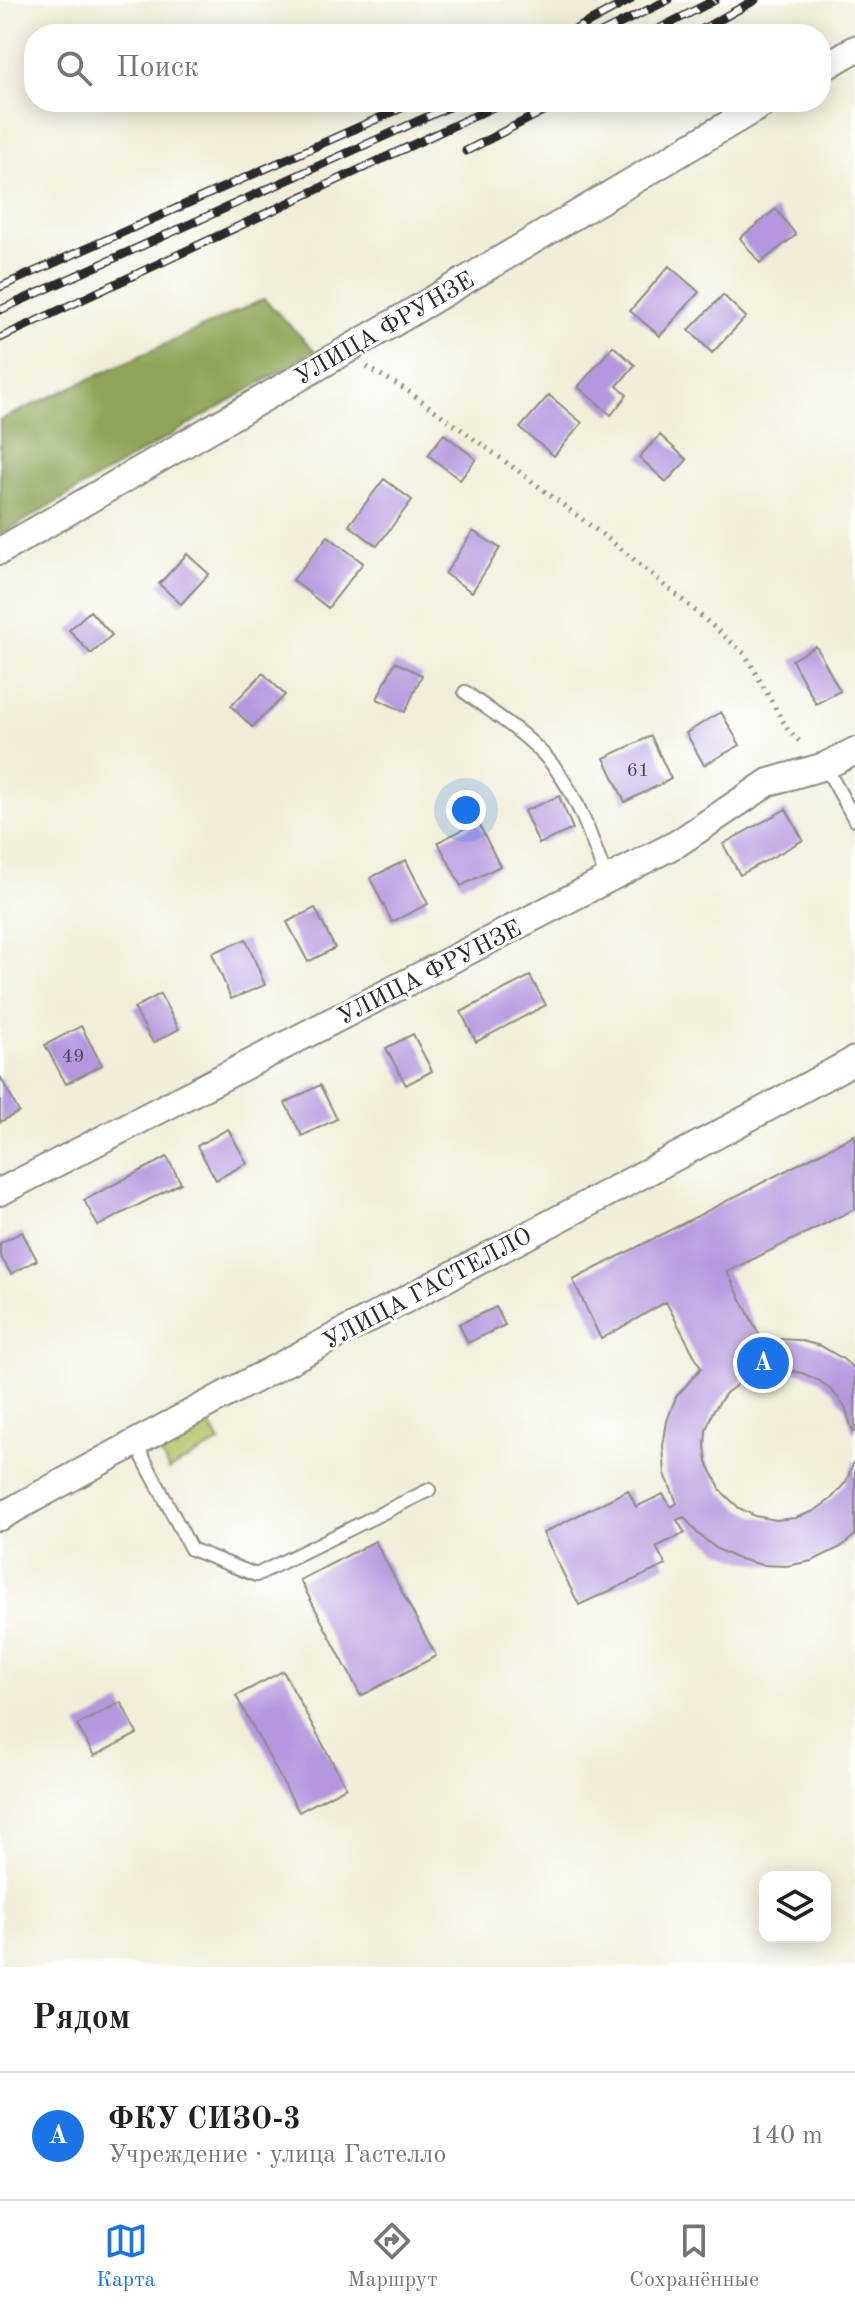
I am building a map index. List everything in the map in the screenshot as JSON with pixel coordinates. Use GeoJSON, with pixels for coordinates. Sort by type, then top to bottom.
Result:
{"type":"FeatureCollection","features":[{"type":"Feature","properties":{"kind":"street"},"geometry":{"type":"LineString","coordinates":[[831,63],[855,49]]}},
{"type":"Feature","properties":{"kind":"street","name":"УЛИЦА ФРУНЗЕ"},"geometry":{"type":"LineString","coordinates":[[0,551],[749,112]]}},
{"type":"Feature","properties":{"kind":"street","name":"УЛИЦА ФРУНЗЕ"},"geometry":{"type":"LineString","coordinates":[[0,1192],[678,843],[769,782],[825,766],[855,751]]}},
{"type":"Feature","properties":{"kind":"street","name":"УЛИЦА ГАСТЕЛЛО"},"geometry":{"type":"LineString","coordinates":[[0,1517],[135,1442],[855,1060]]}},
{"type":"Feature","properties":{"kind":"lane"},"geometry":{"type":"LineString","coordinates":[[465,692],[527,738],[562,777],[607,880]]}},
{"type":"Feature","properties":{"kind":"lane"},"geometry":{"type":"LineString","coordinates":[[825,766],[855,820]]}},
{"type":"Feature","properties":{"kind":"lane"},"geometry":{"type":"LineString","coordinates":[[135,1442],[191,1549],[256,1575],[429,1490]]}},
{"type":"Feature","properties":{"kind":"path"},"geometry":{"type":"LineString","coordinates":[[342,353],[408,391],[521,473],[686,603],[745,654],[788,730],[825,766]]}},
{"type":"Feature","properties":{"kind":"green space"},"geometry":{"type":"Polygon","coordinates":[[[264,299],[315,351],[0,535],[0,420],[264,299]]]}},
{"type":"Feature","properties":{"kind":"green space"},"geometry":{"type":"Polygon","coordinates":[[[208,1420],[220,1442],[169,1470],[157,1447],[208,1420]]]}},
{"type":"Feature","properties":{"kind":"building"},"geometry":{"type":"Polygon","coordinates":[[[776,209],[796,235],[760,263],[740,238],[776,209]]]}},
{"type":"Feature","properties":{"kind":"building"},"geometry":{"type":"Polygon","coordinates":[[[669,266],[699,292],[660,336],[630,311],[669,266]]]}},
{"type":"Feature","properties":{"kind":"building"},"geometry":{"type":"Polygon","coordinates":[[[723,295],[746,317],[712,353],[689,330],[723,295]]]}},
{"type":"Feature","properties":{"kind":"building"},"geometry":{"type":"Polygon","coordinates":[[[613,346],[635,365],[617,386],[627,395],[611,415],[578,387],[613,346]]]}},
{"type":"Feature","properties":{"kind":"building"},"geometry":{"type":"Polygon","coordinates":[[[549,395],[582,423],[554,456],[520,428],[549,395]]]}},
{"type":"Feature","properties":{"kind":"building"},"geometry":{"type":"Polygon","coordinates":[[[444,434],[476,459],[460,480],[428,455],[444,434]]]}},
{"type":"Feature","properties":{"kind":"building"},"geometry":{"type":"Polygon","coordinates":[[[660,435],[687,460],[666,482],[639,457],[660,435]]]}},
{"type":"Feature","properties":{"kind":"building"},"geometry":{"type":"Polygon","coordinates":[[[384,479],[412,500],[377,546],[349,525],[384,479]]]}},
{"type":"Feature","properties":{"kind":"building"},"geometry":{"type":"Polygon","coordinates":[[[473,531],[500,548],[472,592],[445,574],[473,531]]]}},
{"type":"Feature","properties":{"kind":"building"},"geometry":{"type":"Polygon","coordinates":[[[328,536],[363,563],[328,608],[293,580],[328,536]]]}},
{"type":"Feature","properties":{"kind":"building"},"geometry":{"type":"Polygon","coordinates":[[[187,554],[209,574],[181,604],[159,584],[187,554]]]}},
{"type":"Feature","properties":{"kind":"building"},"geometry":{"type":"Polygon","coordinates":[[[90,611],[112,635],[91,654],[69,630],[90,611]]]}},
{"type":"Feature","properties":{"kind":"building"},"geometry":{"type":"Polygon","coordinates":[[[816,646],[840,691],[816,704],[792,660],[816,646]]]}},
{"type":"Feature","properties":{"kind":"building"},"geometry":{"type":"Polygon","coordinates":[[[395,662],[422,675],[405,712],[377,699],[395,662]]]}},
{"type":"Feature","properties":{"kind":"building"},"geometry":{"type":"Polygon","coordinates":[[[263,673],[285,695],[252,727],[231,706],[263,673]]]}},
{"type":"Feature","properties":{"kind":"building"},"geometry":{"type":"Polygon","coordinates":[[[721,712],[740,745],[704,765],[686,733],[721,712]]]}},
{"type":"Feature","properties":{"kind":"building"},"geometry":{"type":"Polygon","coordinates":[[[651,736],[671,779],[625,802],[604,758],[651,736]]]}},
{"type":"Feature","properties":{"kind":"building"},"geometry":{"type":"Polygon","coordinates":[[[559,796],[573,829],[539,844],[524,811],[559,796]]]}},
{"type":"Feature","properties":{"kind":"building"},"geometry":{"type":"Polygon","coordinates":[[[786,809],[803,840],[740,875],[723,844],[786,809]]]}},
{"type":"Feature","properties":{"kind":"building"},"geometry":{"type":"Polygon","coordinates":[[[478,822],[500,866],[461,886],[438,842],[478,822]]]}},
{"type":"Feature","properties":{"kind":"building"},"geometry":{"type":"Polygon","coordinates":[[[406,860],[428,904],[392,922],[370,878],[406,860]]]}},
{"type":"Feature","properties":{"kind":"building"},"geometry":{"type":"Polygon","coordinates":[[[315,908],[335,948],[308,962],[287,922],[315,908]]]}},
{"type":"Feature","properties":{"kind":"building"},"geometry":{"type":"Polygon","coordinates":[[[246,939],[265,985],[231,999],[212,953],[246,939]]]}},
{"type":"Feature","properties":{"kind":"building"},"geometry":{"type":"Polygon","coordinates":[[[530,976],[546,1005],[476,1042],[461,1012],[530,976]]]}},
{"type":"Feature","properties":{"kind":"building"},"geometry":{"type":"Polygon","coordinates":[[[160,994],[179,1029],[153,1043],[134,1008],[160,994]]]}},
{"type":"Feature","properties":{"kind":"building"},"geometry":{"type":"Polygon","coordinates":[[[81,1026],[102,1065],[66,1084],[45,1045],[81,1026]]]}},
{"type":"Feature","properties":{"kind":"building"},"geometry":{"type":"Polygon","coordinates":[[[413,1034],[432,1071],[406,1085],[386,1048],[413,1034]]]}},
{"type":"Feature","properties":{"kind":"building"},"geometry":{"type":"Polygon","coordinates":[[[0,1076],[19,1112],[0,1122],[0,1076]]]}},
{"type":"Feature","properties":{"kind":"building"},"geometry":{"type":"Polygon","coordinates":[[[320,1085],[337,1119],[302,1136],[285,1103],[320,1085]]]}},
{"type":"Feature","properties":{"kind":"building"},"geometry":{"type":"Polygon","coordinates":[[[228,1129],[247,1163],[216,1180],[197,1146],[228,1129]]]}},
{"type":"Feature","properties":{"kind":"building"},"geometry":{"type":"Polygon","coordinates":[[[855,1135],[855,1209],[727,1272],[761,1338],[798,1340],[821,1346],[855,1369],[855,1432],[845,1407],[820,1381],[802,1373],[765,1371],[745,1379],[726,1393],[712,1413],[705,1446],[707,1462],[721,1491],[739,1508],[755,1516],[776,1520],[795,1518],[814,1511],[831,1499],[846,1482],[855,1458],[855,1535],[841,1547],[812,1561],[786,1566],[762,1565],[717,1549],[698,1534],[684,1517],[677,1520],[685,1533],[656,1547],[666,1565],[579,1605],[543,1533],[628,1490],[636,1507],[663,1494],[671,1507],[677,1503],[665,1474],[663,1446],[667,1421],[676,1397],[701,1368],[666,1302],[601,1339],[573,1280],[855,1135]]]}},
{"type":"Feature","properties":{"kind":"building"},"geometry":{"type":"Polygon","coordinates":[[[167,1157],[181,1183],[98,1226],[84,1200],[167,1157]]]}},
{"type":"Feature","properties":{"kind":"building"},"geometry":{"type":"Polygon","coordinates":[[[22,1232],[37,1260],[11,1274],[0,1255],[0,1243],[22,1232]]]}},
{"type":"Feature","properties":{"kind":"building"},"geometry":{"type":"Polygon","coordinates":[[[496,1307],[505,1325],[468,1343],[459,1324],[496,1307]]]}},
{"type":"Feature","properties":{"kind":"building"},"geometry":{"type":"Polygon","coordinates":[[[375,1541],[436,1656],[361,1696],[300,1580],[375,1541]]]}},
{"type":"Feature","properties":{"kind":"building"},"geometry":{"type":"Polygon","coordinates":[[[283,1671],[346,1787],[299,1812],[236,1696],[283,1671]]]}},
{"type":"Feature","properties":{"kind":"building"},"geometry":{"type":"Polygon","coordinates":[[[121,1702],[137,1734],[94,1756],[77,1725],[121,1702]]]}},
{"type":"Feature","properties":{"kind":"railway"},"geometry":{"type":"LineString","coordinates":[[586,24],[630,0]]}},
{"type":"Feature","properties":{"kind":"railway"},"geometry":{"type":"LineString","coordinates":[[619,24],[668,0]]}},
{"type":"Feature","properties":{"kind":"railway"},"geometry":{"type":"LineString","coordinates":[[668,24],[715,0]]}},
{"type":"Feature","properties":{"kind":"railway"},"geometry":{"type":"LineString","coordinates":[[712,24],[755,0]]}},
{"type":"Feature","properties":{"kind":"railway"},"geometry":{"type":"LineString","coordinates":[[0,287],[393,112]]}},
{"type":"Feature","properties":{"kind":"railway"},"geometry":{"type":"LineString","coordinates":[[0,310],[438,112]]}},
{"type":"Feature","properties":{"kind":"railway"},"geometry":{"type":"LineString","coordinates":[[0,338],[483,112]]}},
{"type":"Feature","properties":{"kind":"railway"},"geometry":{"type":"LineString","coordinates":[[466,151],[542,112]]}},
{"type":"Feature","properties":{"kind":"place","name":"ФКУ СИЗО-3"},"geometry":{"type":"Point","coordinates":[763,1363]}}]}
